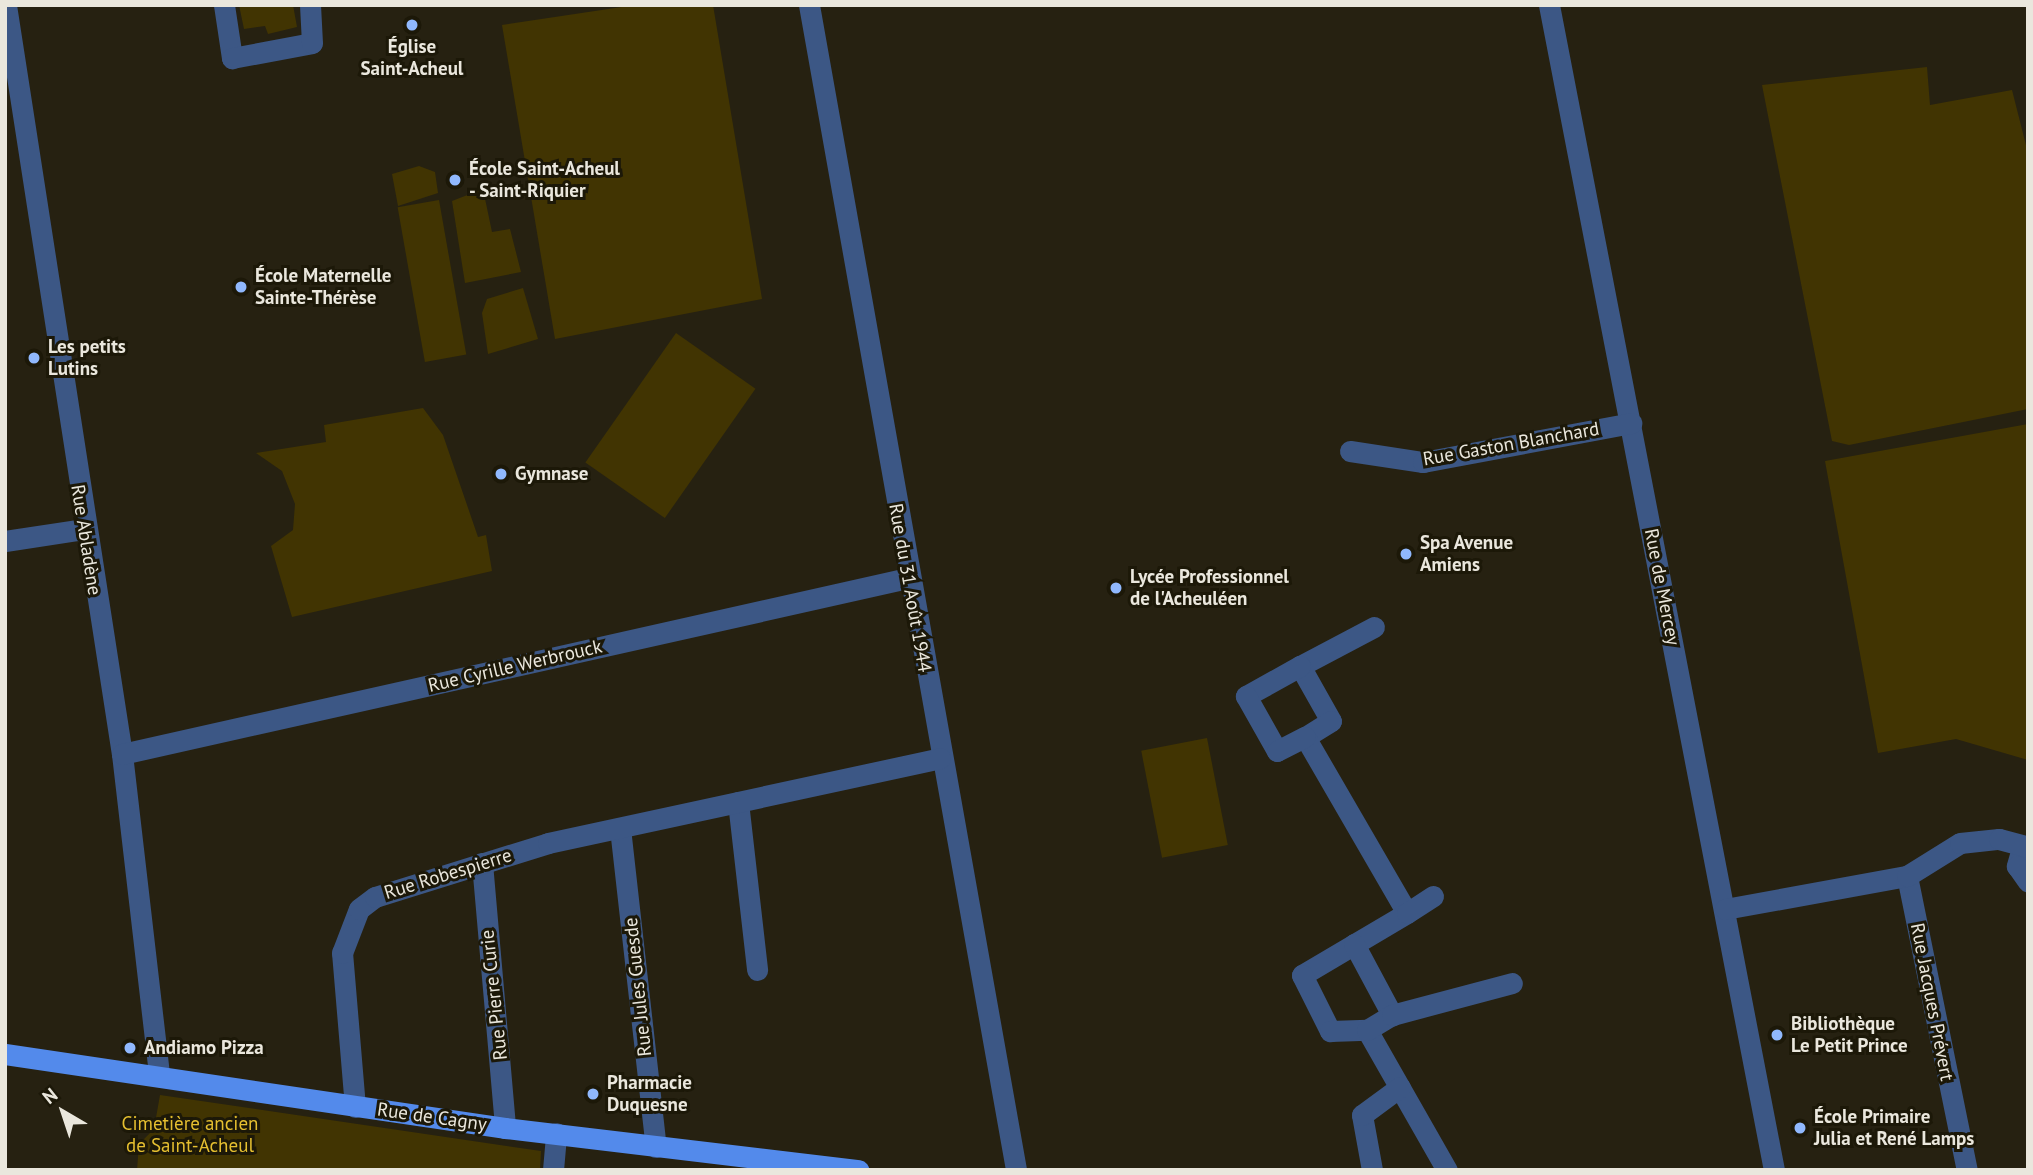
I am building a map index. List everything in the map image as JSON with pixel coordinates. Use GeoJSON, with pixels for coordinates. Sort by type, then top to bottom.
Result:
{"type":"FeatureCollection","features":[{"type":"Feature","properties":{"kind":"main road","name":"Rue de Cagny"},"geometry":{"type":"LineString","coordinates":[[5,1054],[505,1128],[859,1170]]}},
{"type":"Feature","properties":{"kind":"street","name":"Rue Abladène"},"geometry":{"type":"LineString","coordinates":[[6,5],[83,530],[122,754],[159,1076]]}},
{"type":"Feature","properties":{"kind":"street"},"geometry":{"type":"LineString","coordinates":[[224,5],[234,67],[312,43],[310,5]]}},
{"type":"Feature","properties":{"kind":"street","name":"Rue du 31 Août 1944"},"geometry":{"type":"LineString","coordinates":[[809,5],[908,578],[1016,1170]]}},
{"type":"Feature","properties":{"kind":"street","name":"Rue de Mercey"},"geometry":{"type":"LineString","coordinates":[[1549,5],[1774,1170]]}},
{"type":"Feature","properties":{"kind":"street","name":"Rue Gaston Blanchard"},"geometry":{"type":"LineString","coordinates":[[1350,451],[1423,462],[1631,423]]}},
{"type":"Feature","properties":{"kind":"street"},"geometry":{"type":"LineString","coordinates":[[5,541],[83,530]]}},
{"type":"Feature","properties":{"kind":"street","name":"Rue Cyrille Werbrouck"},"geometry":{"type":"LineString","coordinates":[[122,754],[908,578]]}},
{"type":"Feature","properties":{"kind":"street"},"geometry":{"type":"LineString","coordinates":[[1300,666],[1332,721],[1277,751],[1246,696],[1300,666],[1374,627]]}},
{"type":"Feature","properties":{"kind":"street"},"geometry":{"type":"LineString","coordinates":[[1305,737],[1407,913]]}},
{"type":"Feature","properties":{"kind":"street","name":"Rue Robespierre"},"geometry":{"type":"LineString","coordinates":[[355,1107],[342,953],[350,925],[375,897],[482,863],[620,828],[940,758]]}},
{"type":"Feature","properties":{"kind":"street"},"geometry":{"type":"LineString","coordinates":[[738,802],[757,970]]}},
{"type":"Feature","properties":{"kind":"street","name":"Rue Jules Guesde"},"geometry":{"type":"LineString","coordinates":[[620,828],[656,1147]]}},
{"type":"Feature","properties":{"kind":"street"},"geometry":{"type":"LineString","coordinates":[[1725,909],[1907,876],[1960,843],[1999,839],[2025,848],[2017,866],[2028,883]]}},
{"type":"Feature","properties":{"kind":"street","name":"Rue Pierre Curie"},"geometry":{"type":"LineString","coordinates":[[482,863],[505,1128]]}},
{"type":"Feature","properties":{"kind":"street","name":"Rue Jacques Prévert"},"geometry":{"type":"LineString","coordinates":[[1907,876],[1967,1170]]}},
{"type":"Feature","properties":{"kind":"street"},"geometry":{"type":"LineString","coordinates":[[1433,896],[1302,975],[1330,1031],[1367,1031],[1392,1015],[1511,983]]}},
{"type":"Feature","properties":{"kind":"street"},"geometry":{"type":"LineString","coordinates":[[1354,944],[1392,1015]]}},
{"type":"Feature","properties":{"kind":"street"},"geometry":{"type":"LineString","coordinates":[[1367,1031],[1447,1170]]}},
{"type":"Feature","properties":{"kind":"street"},"geometry":{"type":"LineString","coordinates":[[1372,1170],[1362,1115],[1400,1087]]}},
{"type":"Feature","properties":{"kind":"street"},"geometry":{"type":"LineString","coordinates":[[553,1170],[556,1133]]}},
{"type":"Feature","properties":{"kind":"green space"},"geometry":{"type":"Polygon","coordinates":[[[239,5],[293,5],[297,27],[268,34],[265,26],[244,29],[239,5]]]}},
{"type":"Feature","properties":{"kind":"green space"},"geometry":{"type":"Polygon","coordinates":[[[635,5],[713,5],[762,299],[555,339],[502,25],[635,5]]]}},
{"type":"Feature","properties":{"kind":"green space"},"geometry":{"type":"Polygon","coordinates":[[[1927,67],[1930,105],[2012,90],[2028,153],[2028,409],[1849,445],[1832,441],[1762,85],[1927,67]]]}},
{"type":"Feature","properties":{"kind":"green space"},"geometry":{"type":"Polygon","coordinates":[[[419,166],[435,172],[438,193],[398,206],[392,174],[419,166]]]}},
{"type":"Feature","properties":{"kind":"green space"},"geometry":{"type":"Polygon","coordinates":[[[483,189],[492,232],[510,229],[521,272],[465,283],[452,201],[483,189]]]}},
{"type":"Feature","properties":{"kind":"green space"},"geometry":{"type":"Polygon","coordinates":[[[439,200],[466,355],[425,362],[398,207],[439,200]]]}},
{"type":"Feature","properties":{"kind":"green space"},"geometry":{"type":"Polygon","coordinates":[[[523,288],[538,339],[488,354],[482,313],[487,299],[523,288]]]}},
{"type":"Feature","properties":{"kind":"green space"},"geometry":{"type":"Polygon","coordinates":[[[676,333],[755,389],[665,518],[585,462],[676,333]]]}},
{"type":"Feature","properties":{"kind":"green space"},"geometry":{"type":"Polygon","coordinates":[[[423,408],[443,435],[478,537],[486,535],[492,571],[292,617],[271,546],[293,530],[295,504],[282,471],[256,453],[326,442],[324,425],[423,408]]]}},
{"type":"Feature","properties":{"kind":"green space"},"geometry":{"type":"Polygon","coordinates":[[[2028,424],[2028,760],[1956,739],[1878,753],[1825,461],[2028,424]]]}},
{"type":"Feature","properties":{"kind":"green space"},"geometry":{"type":"Polygon","coordinates":[[[1207,738],[1228,845],[1162,858],[1141,751],[1207,738]]]}},
{"type":"Feature","properties":{"kind":"green space","name":"Cimetière ancien de Saint-Acheul"},"geometry":{"type":"Polygon","coordinates":[[[160,1095],[541,1151],[540,1170],[137,1170],[139,1144],[154,1129],[160,1095]]]}},
{"type":"Feature","properties":{"kind":"place","name":"Église Saint-Acheul"},"geometry":{"type":"Point","coordinates":[412,25]}},
{"type":"Feature","properties":{"kind":"place","name":"École Saint-Acheul - Saint-Riquier"},"geometry":{"type":"Point","coordinates":[455,180]}},
{"type":"Feature","properties":{"kind":"place","name":"École Maternelle Sainte-Thérèse"},"geometry":{"type":"Point","coordinates":[241,287]}},
{"type":"Feature","properties":{"kind":"place","name":"Les petits Lutins"},"geometry":{"type":"Point","coordinates":[34,358]}},
{"type":"Feature","properties":{"kind":"place","name":"Gymnase"},"geometry":{"type":"Point","coordinates":[501,474]}},
{"type":"Feature","properties":{"kind":"place","name":"Spa Avenue Amiens"},"geometry":{"type":"Point","coordinates":[1406,554]}},
{"type":"Feature","properties":{"kind":"place","name":"Lycée Professionnel de l'Acheuléen"},"geometry":{"type":"Point","coordinates":[1116,588]}},
{"type":"Feature","properties":{"kind":"place","name":"Bibliothèque Le Petit Prince"},"geometry":{"type":"Point","coordinates":[1777,1035]}},
{"type":"Feature","properties":{"kind":"place","name":"Andiamo Pizza"},"geometry":{"type":"Point","coordinates":[130,1048]}},
{"type":"Feature","properties":{"kind":"place","name":"Pharmacie Duquesne"},"geometry":{"type":"Point","coordinates":[593,1094]}},
{"type":"Feature","properties":{"kind":"place","name":"École Primaire Julia et René Lamps"},"geometry":{"type":"Point","coordinates":[1800,1128]}}]}
